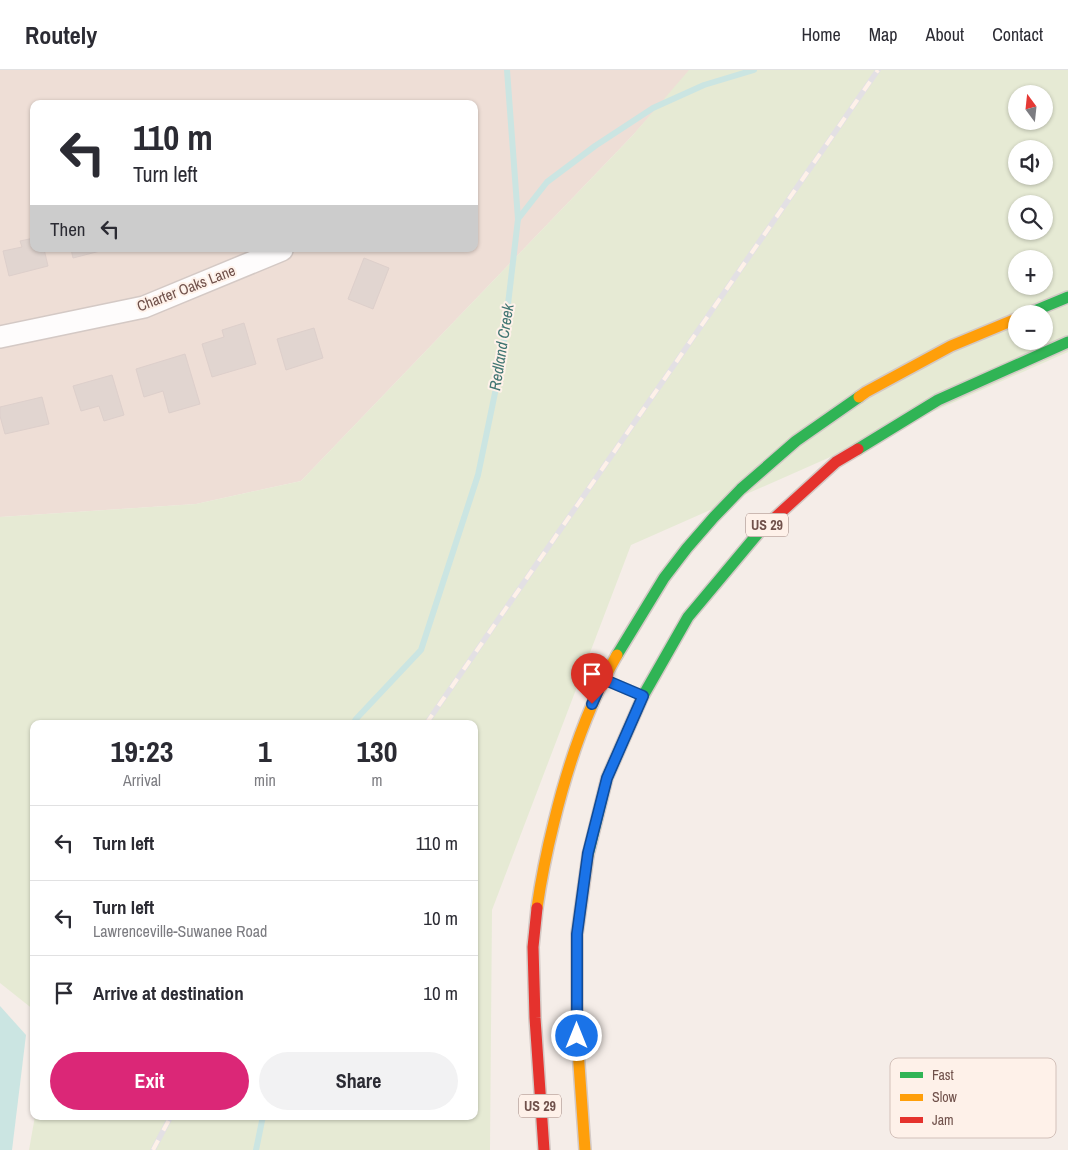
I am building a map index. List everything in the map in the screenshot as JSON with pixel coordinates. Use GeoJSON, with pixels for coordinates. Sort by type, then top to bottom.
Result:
{"type":"FeatureCollection","features":[{"type":"Feature","properties":{"kind":"main road"},"geometry":{"type":"LineString","coordinates":[[1048,305],[1068,296]]}},
{"type":"Feature","properties":{"kind":"main road","name":"US 29"},"geometry":{"type":"LineString","coordinates":[[544,1150],[535,1018],[533,946],[545,857],[562,784],[587,716],[607,681],[627,637],[664,578],[686,548],[748,483],[796,441],[866,392],[950,346],[1008,321]]}},
{"type":"Feature","properties":{"kind":"main road","name":"US 29"},"geometry":{"type":"LineString","coordinates":[[585,1150],[577,1026],[577,934],[586,862],[607,778],[639,694],[688,616],[760,531],[836,462],[938,400],[1068,342]]}},
{"type":"Feature","properties":{"kind":"street","name":"Charter Oaks Lane"},"geometry":{"type":"LineString","coordinates":[[0,337],[144,307],[277,252]]}},
{"type":"Feature","properties":{"kind":"shaded area"},"geometry":{"type":"Polygon","coordinates":[[[0,70],[691,70],[633,135],[301,481],[196,504],[0,517],[0,70]]]}},
{"type":"Feature","properties":{"kind":"green space"},"geometry":{"type":"Polygon","coordinates":[[[689,70],[1068,70],[1068,352],[631,545],[492,910],[490,1150],[29,1150],[34,1120],[478,1120],[478,720],[30,720],[30,1007],[0,983],[0,517],[196,504],[301,481],[633,135],[689,70]]]}},
{"type":"Feature","properties":{"kind":"water"},"geometry":{"type":"Polygon","coordinates":[[[0,1006],[26,1035],[12,1150],[0,1150],[0,1006]]]}},
{"type":"Feature","properties":{"kind":"building"},"geometry":{"type":"Polygon","coordinates":[[[30,239],[30,252],[45,252],[48,266],[9,276],[3,251],[22,247],[20,241],[30,239]]]}},
{"type":"Feature","properties":{"kind":"building"},"geometry":{"type":"Polygon","coordinates":[[[72,252],[96,252],[73,258],[72,252]]]}},
{"type":"Feature","properties":{"kind":"building"},"geometry":{"type":"Polygon","coordinates":[[[364,258],[389,268],[373,309],[348,299],[364,258]]]}},
{"type":"Feature","properties":{"kind":"building"},"geometry":{"type":"Polygon","coordinates":[[[244,323],[256,364],[212,377],[202,344],[224,337],[222,330],[244,323]]]}},
{"type":"Feature","properties":{"kind":"building"},"geometry":{"type":"Polygon","coordinates":[[[314,328],[323,358],[286,370],[277,339],[314,328]]]}},
{"type":"Feature","properties":{"kind":"building"},"geometry":{"type":"Polygon","coordinates":[[[185,354],[200,404],[169,413],[163,391],[144,397],[136,369],[185,354]]]}},
{"type":"Feature","properties":{"kind":"building"},"geometry":{"type":"Polygon","coordinates":[[[112,375],[124,415],[104,421],[99,406],[81,411],[73,386],[112,375]]]}},
{"type":"Feature","properties":{"kind":"building"},"geometry":{"type":"Polygon","coordinates":[[[42,397],[49,424],[5,434],[0,416],[0,407],[42,397]]]}},
{"type":"Feature","properties":{"kind":"waterway"},"geometry":{"type":"LineString","coordinates":[[507,70],[518,219]]}},
{"type":"Feature","properties":{"kind":"waterway","name":"Redland Creek"},"geometry":{"type":"LineString","coordinates":[[355,720],[421,650],[478,475],[501,364],[518,219],[547,182],[595,146],[653,108],[704,85],[754,70]]}},
{"type":"Feature","properties":{"kind":"waterway","name":"Redland Creek"},"geometry":{"type":"LineString","coordinates":[[256,1150],[262,1120]]}},
{"type":"Feature","properties":{"kind":"railway"},"geometry":{"type":"LineString","coordinates":[[429,720],[878,70]]}},
{"type":"Feature","properties":{"kind":"railway"},"geometry":{"type":"LineString","coordinates":[[153,1150],[169,1120]]}},
{"type":"Feature","properties":{"kind":"traffic: fast"},"geometry":{"type":"LineString","coordinates":[[1049,305],[1068,297]]}},
{"type":"Feature","properties":{"kind":"traffic: fast"},"geometry":{"type":"LineString","coordinates":[[858,449],[938,400],[1068,342]]}},
{"type":"Feature","properties":{"kind":"traffic: fast"},"geometry":{"type":"LineString","coordinates":[[617,655],[664,578],[714,517],[741,489],[796,441],[859,397]]}},
{"type":"Feature","properties":{"kind":"traffic: fast"},"geometry":{"type":"LineString","coordinates":[[588,855],[607,778],[643,696],[688,617],[768,524]]}},
{"type":"Feature","properties":{"kind":"traffic: slow"},"geometry":{"type":"LineString","coordinates":[[859,397],[951,346],[1008,322]]}},
{"type":"Feature","properties":{"kind":"traffic: slow"},"geometry":{"type":"LineString","coordinates":[[537,908],[551,833],[572,757],[596,695],[617,655]]}},
{"type":"Feature","properties":{"kind":"traffic: slow"},"geometry":{"type":"LineString","coordinates":[[585,1150],[577,1036],[577,934],[588,855]]}},
{"type":"Feature","properties":{"kind":"traffic: jam"},"geometry":{"type":"LineString","coordinates":[[768,524],[836,462],[858,449]]}},
{"type":"Feature","properties":{"kind":"traffic: jam"},"geometry":{"type":"LineString","coordinates":[[537,908],[533,947],[535,1018],[544,1150]]}},
{"type":"Feature","properties":{"kind":"route"},"geometry":{"type":"LineString","coordinates":[[577,1036],[577,934],[588,853],[607,778],[643,696],[603,679],[592,704]]}}]}
